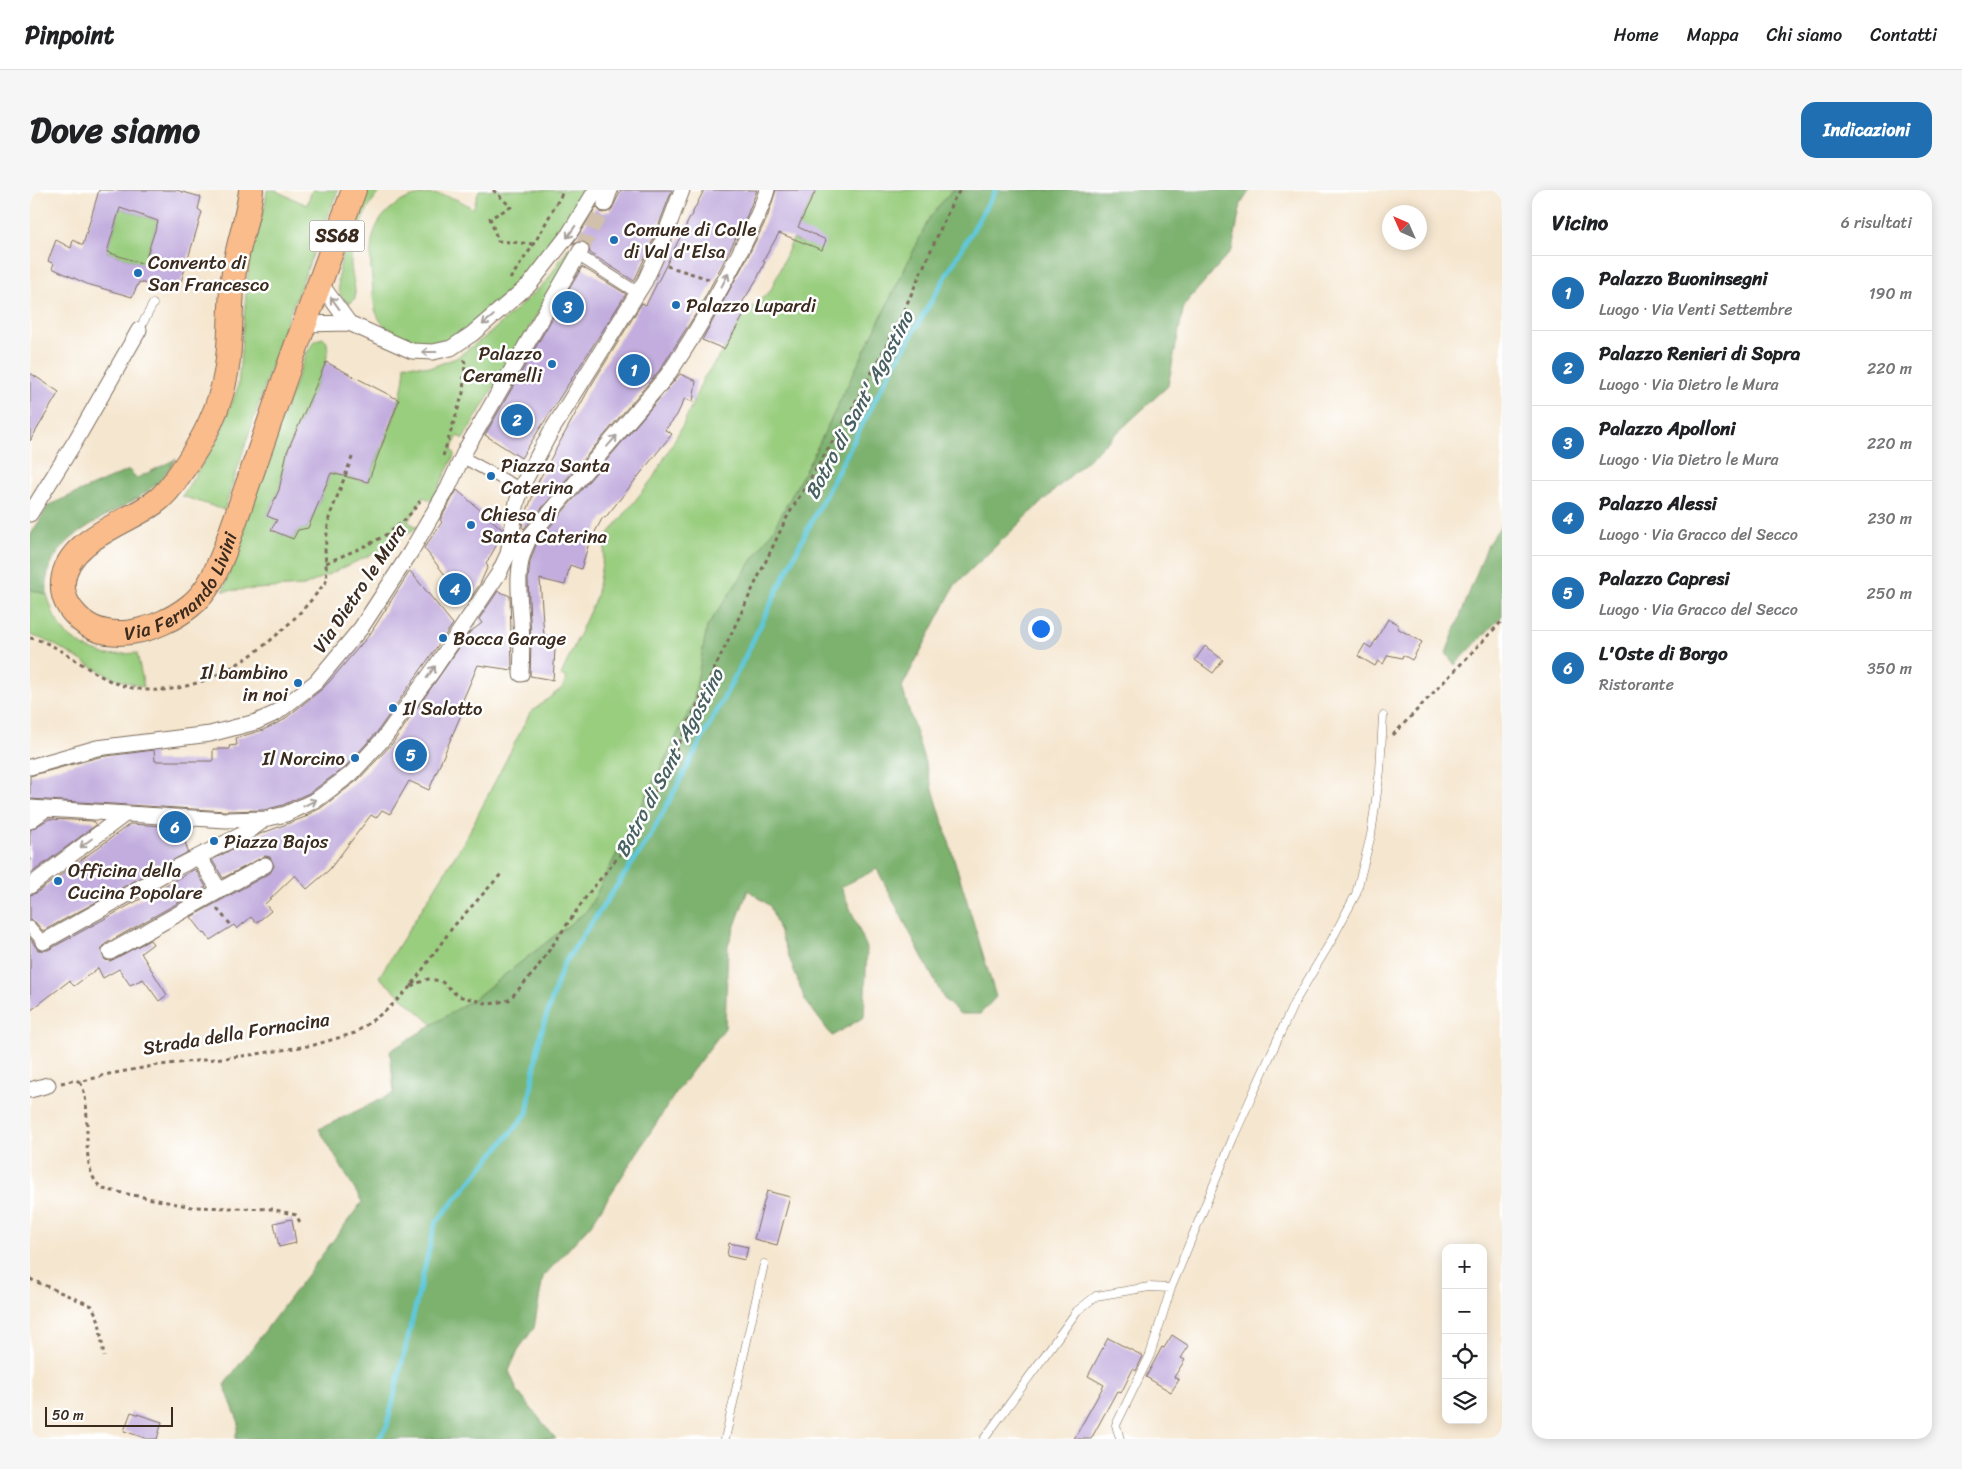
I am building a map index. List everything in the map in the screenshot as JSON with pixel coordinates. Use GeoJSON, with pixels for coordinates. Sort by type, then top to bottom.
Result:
{"type":"FeatureCollection","features":[{"type":"Feature","properties":{"kind":"main road","name":"Via Fernando Livini"},"geometry":{"type":"LineString","coordinates":[[251,190],[235,263],[227,367],[223,390],[217,406],[186,465],[163,496],[141,512],[92,539],[70,561],[63,578],[63,590],[70,608],[81,621],[90,627],[108,633],[138,630],[173,617],[190,607],[204,592],[224,552],[304,324]]}},
{"type":"Feature","properties":{"kind":"main road","name":"SS68"},"geometry":{"type":"LineString","coordinates":[[304,324],[354,190]]}},
{"type":"Feature","properties":{"kind":"street"},"geometry":{"type":"LineString","coordinates":[[304,324],[349,323],[412,351],[444,351],[458,344],[523,291],[569,234],[596,190]]}},
{"type":"Feature","properties":{"kind":"street"},"geometry":{"type":"LineString","coordinates":[[30,808],[226,820],[264,819],[286,814],[316,800],[343,781],[369,756],[494,582],[508,554],[521,489],[547,438],[638,293],[654,262],[682,190]]}},
{"type":"Feature","properties":{"kind":"street"},"geometry":{"type":"LineString","coordinates":[[508,554],[529,537],[666,377],[724,284],[760,209],[767,190]]}},
{"type":"Feature","properties":{"kind":"street"},"geometry":{"type":"LineString","coordinates":[[579,252],[638,293]]}},
{"type":"Feature","properties":{"kind":"street","name":"Via Dietro le Mura"},"geometry":{"type":"LineString","coordinates":[[30,767],[97,748],[223,731],[267,718],[296,699],[316,682],[371,614],[432,516],[462,457],[579,252]]}},
{"type":"Feature","properties":{"kind":"street"},"geometry":{"type":"LineString","coordinates":[[320,283],[349,323]]}},
{"type":"Feature","properties":{"kind":"street"},"geometry":{"type":"LineString","coordinates":[[30,514],[76,440],[139,330]]}},
{"type":"Feature","properties":{"kind":"street"},"geometry":{"type":"LineString","coordinates":[[462,457],[521,489]]}},
{"type":"Feature","properties":{"kind":"street"},"geometry":{"type":"LineString","coordinates":[[521,674],[522,647],[518,576],[529,537]]}},
{"type":"Feature","properties":{"kind":"street"},"geometry":{"type":"LineString","coordinates":[[30,823],[49,809]]}},
{"type":"Feature","properties":{"kind":"street"},"geometry":{"type":"LineString","coordinates":[[30,886],[125,814]]}},
{"type":"Feature","properties":{"kind":"street"},"geometry":{"type":"LineString","coordinates":[[30,927],[43,942],[147,884],[249,831],[264,819]]}},
{"type":"Feature","properties":{"kind":"street"},"geometry":{"type":"LineString","coordinates":[[199,857],[213,893]]}},
{"type":"Feature","properties":{"kind":"street"},"geometry":{"type":"LineString","coordinates":[[110,952],[265,865]]}},
{"type":"Feature","properties":{"kind":"street"},"geometry":{"type":"LineString","coordinates":[[30,1090],[48,1085]]}},
{"type":"Feature","properties":{"kind":"lane"},"geometry":{"type":"LineString","coordinates":[[139,330],[154,304]]}},
{"type":"Feature","properties":{"kind":"lane"},"geometry":{"type":"LineString","coordinates":[[1120,1439],[1116,1425],[1150,1355],[1171,1288],[1233,1138],[1294,1003],[1330,943],[1356,894],[1371,835],[1384,716]]}},
{"type":"Feature","properties":{"kind":"lane"},"geometry":{"type":"LineString","coordinates":[[725,1439],[764,1264]]}},
{"type":"Feature","properties":{"kind":"lane"},"geometry":{"type":"LineString","coordinates":[[984,1439],[1077,1311],[1096,1296],[1149,1287],[1171,1288]]}},
{"type":"Feature","properties":{"kind":"path"},"geometry":{"type":"LineString","coordinates":[[493,190],[511,207],[490,218],[498,241],[534,244]]}},
{"type":"Feature","properties":{"kind":"path"},"geometry":{"type":"LineString","coordinates":[[507,284],[534,244],[564,190]]}},
{"type":"Feature","properties":{"kind":"path"},"geometry":{"type":"LineString","coordinates":[[411,986],[428,979],[441,981],[458,996],[490,1004],[509,1000],[535,971],[588,894],[627,846],[786,519],[850,412],[897,326],[952,201],[960,190]]}},
{"type":"Feature","properties":{"kind":"path"},"geometry":{"type":"LineString","coordinates":[[654,262],[724,284]]}},
{"type":"Feature","properties":{"kind":"path"},"geometry":{"type":"LineString","coordinates":[[443,458],[464,393],[465,363],[458,344]]}},
{"type":"Feature","properties":{"kind":"path"},"geometry":{"type":"LineString","coordinates":[[30,638],[47,644],[112,682],[151,692],[187,686],[224,671],[273,639],[292,622],[327,580],[326,536],[329,518],[353,455]]}},
{"type":"Feature","properties":{"kind":"path"},"geometry":{"type":"LineString","coordinates":[[326,563],[369,544],[396,529],[408,518],[425,494]]}},
{"type":"Feature","properties":{"kind":"path"},"geometry":{"type":"LineString","coordinates":[[1382,746],[1502,621]]}},
{"type":"Feature","properties":{"kind":"path","name":"Strada della Fornacina"},"geometry":{"type":"LineString","coordinates":[[301,1224],[296,1215],[272,1209],[192,1207],[103,1189],[96,1184],[90,1165],[85,1094],[80,1082],[109,1074],[159,1065],[250,1055],[314,1045],[355,1033],[388,1009],[411,986],[452,928],[503,872]]}},
{"type":"Feature","properties":{"kind":"path"},"geometry":{"type":"LineString","coordinates":[[213,893],[232,926]]}},
{"type":"Feature","properties":{"kind":"path"},"geometry":{"type":"LineString","coordinates":[[30,1279],[92,1306],[99,1321],[104,1356]]}},
{"type":"Feature","properties":{"kind":"green space"},"geometry":{"type":"Polygon","coordinates":[[[267,190],[277,190],[307,205],[312,190],[338,190],[280,339],[224,510],[182,496],[218,439],[238,387],[249,258],[265,206],[267,190]]]}},
{"type":"Feature","properties":{"kind":"green space"},"geometry":{"type":"Polygon","coordinates":[[[367,190],[381,190],[370,204],[355,241],[351,264],[355,298],[352,302],[348,303],[339,290],[340,267],[352,225],[367,190]]]}},
{"type":"Feature","properties":{"kind":"green space"},"geometry":{"type":"Polygon","coordinates":[[[479,190],[582,190],[561,232],[548,250],[518,284],[481,319],[463,333],[445,343],[431,346],[413,344],[397,337],[383,325],[374,305],[371,254],[374,232],[379,222],[394,206],[414,196],[441,195],[458,200],[473,209],[479,190]]]}},
{"type":"Feature","properties":{"kind":"green space"},"geometry":{"type":"Polygon","coordinates":[[[816,190],[952,190],[930,217],[813,456],[773,530],[707,627],[693,704],[588,910],[475,998],[433,1025],[379,977],[465,840],[530,713],[562,688],[567,678],[561,675],[596,597],[607,536],[653,478],[683,425],[703,379],[744,315],[771,290],[793,239],[802,243],[807,232],[798,228],[816,190]]]}},
{"type":"Feature","properties":{"kind":"green space"},"geometry":{"type":"Polygon","coordinates":[[[952,190],[1250,190],[1241,204],[1232,250],[1184,305],[1168,386],[955,585],[902,687],[996,997],[980,1014],[960,1014],[944,999],[877,869],[841,887],[867,948],[864,1017],[832,1036],[805,1000],[770,906],[748,890],[728,945],[725,1028],[677,1091],[592,1223],[543,1277],[534,1328],[518,1350],[509,1371],[518,1392],[556,1439],[235,1439],[239,1423],[224,1385],[362,1202],[319,1129],[394,1093],[390,1051],[475,998],[588,910],[693,704],[707,627],[773,530],[813,456],[930,217],[952,190]]]}},
{"type":"Feature","properties":{"kind":"green space"},"geometry":{"type":"Polygon","coordinates":[[[120,208],[158,221],[144,264],[107,252],[120,208]]]}},
{"type":"Feature","properties":{"kind":"green space"},"geometry":{"type":"Polygon","coordinates":[[[568,248],[574,252],[463,439],[458,436],[451,449],[455,454],[432,501],[424,497],[408,522],[418,527],[379,551],[304,586],[223,591],[269,453],[307,352],[316,340],[323,338],[326,340],[328,348],[326,362],[287,452],[279,490],[267,516],[277,520],[272,530],[293,539],[298,530],[308,528],[331,473],[368,482],[397,409],[404,379],[405,364],[432,367],[456,358],[489,334],[547,281],[568,248]]]}},
{"type":"Feature","properties":{"kind":"green space"},"geometry":{"type":"Polygon","coordinates":[[[176,459],[162,478],[150,489],[89,525],[64,545],[55,557],[48,572],[47,595],[30,589],[30,536],[49,505],[129,470],[137,478],[176,459]]]}},
{"type":"Feature","properties":{"kind":"green space"},"geometry":{"type":"Polygon","coordinates":[[[1502,524],[1502,616],[1455,665],[1446,653],[1488,544],[1502,524]]]}},
{"type":"Feature","properties":{"kind":"green space"},"geometry":{"type":"Polygon","coordinates":[[[30,589],[47,595],[55,618],[66,634],[84,647],[107,655],[137,653],[144,687],[111,676],[57,646],[30,635],[30,589]]]}},
{"type":"Feature","properties":{"kind":"building"},"geometry":{"type":"Polygon","coordinates":[[[99,190],[176,190],[201,197],[198,209],[202,212],[178,292],[139,282],[132,297],[87,284],[52,268],[54,264],[48,261],[56,240],[71,248],[73,240],[83,245],[99,190]],[[120,208],[107,252],[144,264],[158,221],[120,208]]]}},
{"type":"Feature","properties":{"kind":"building","name":"Comune di Colle di Val d'Elsa"},"geometry":{"type":"Polygon","coordinates":[[[621,190],[672,190],[653,240],[634,281],[590,253],[586,242],[581,241],[572,245],[596,207],[602,213],[611,211],[621,190]]]}},
{"type":"Feature","properties":{"kind":"building"},"geometry":{"type":"Polygon","coordinates":[[[704,190],[757,190],[746,218],[697,312],[659,371],[524,529],[522,527],[523,521],[539,480],[589,389],[642,303],[646,305],[704,190]]]}},
{"type":"Feature","properties":{"kind":"building"},"geometry":{"type":"Polygon","coordinates":[[[776,190],[816,190],[798,227],[826,240],[822,250],[779,233],[763,261],[765,262],[757,279],[742,303],[751,308],[744,315],[724,349],[702,340],[767,218],[776,190]]]}},
{"type":"Feature","properties":{"kind":"building"},"geometry":{"type":"Polygon","coordinates":[[[582,267],[626,294],[521,458],[485,435],[582,267]]]}},
{"type":"Feature","properties":{"kind":"building"},"geometry":{"type":"Polygon","coordinates":[[[326,362],[399,400],[368,482],[331,473],[308,528],[298,530],[293,539],[271,530],[277,520],[267,516],[279,490],[287,452],[326,362]]]}},
{"type":"Feature","properties":{"kind":"building"},"geometry":{"type":"Polygon","coordinates":[[[30,373],[59,392],[30,441],[30,373]]]}},
{"type":"Feature","properties":{"kind":"building"},"geometry":{"type":"Polygon","coordinates":[[[680,374],[696,381],[693,402],[685,398],[677,415],[665,430],[672,434],[605,518],[603,517],[589,543],[581,569],[570,565],[565,585],[540,579],[544,636],[552,637],[550,649],[555,650],[553,680],[530,676],[531,640],[528,580],[530,562],[537,542],[680,374]]]}},
{"type":"Feature","properties":{"kind":"building"},"geometry":{"type":"Polygon","coordinates":[[[457,490],[503,530],[486,564],[488,566],[480,584],[467,603],[424,548],[442,522],[440,520],[457,490]]]}},
{"type":"Feature","properties":{"kind":"building"},"geometry":{"type":"Polygon","coordinates":[[[410,571],[453,624],[377,732],[345,767],[311,792],[283,805],[264,810],[226,811],[30,799],[30,776],[99,757],[154,750],[155,761],[213,761],[213,749],[230,749],[229,746],[237,745],[236,738],[263,730],[282,721],[330,681],[370,634],[410,571]]]}},
{"type":"Feature","properties":{"kind":"building"},"geometry":{"type":"Polygon","coordinates":[[[498,591],[510,596],[512,670],[478,665],[462,702],[466,703],[429,790],[409,781],[390,814],[382,810],[376,818],[371,815],[329,870],[307,889],[295,875],[265,904],[271,911],[256,923],[251,917],[237,929],[234,925],[210,940],[191,917],[270,873],[274,866],[270,857],[265,856],[223,878],[212,860],[260,834],[308,816],[305,816],[321,808],[358,780],[392,744],[470,632],[482,623],[479,619],[498,591]]]}},
{"type":"Feature","properties":{"kind":"building"},"geometry":{"type":"Polygon","coordinates":[[[1388,619],[1399,625],[1397,628],[1422,642],[1412,660],[1403,655],[1402,658],[1388,655],[1383,664],[1378,661],[1375,666],[1358,656],[1365,644],[1371,648],[1388,619]]]}},
{"type":"Feature","properties":{"kind":"building"},"geometry":{"type":"Polygon","coordinates":[[[1205,646],[1223,660],[1213,673],[1195,660],[1205,646]]]}},
{"type":"Feature","properties":{"kind":"building"},"geometry":{"type":"Polygon","coordinates":[[[49,819],[93,821],[96,825],[30,874],[30,830],[49,819]]]}},
{"type":"Feature","properties":{"kind":"building"},"geometry":{"type":"Polygon","coordinates":[[[130,824],[181,827],[188,852],[43,931],[35,922],[30,920],[30,895],[36,893],[130,824]]]}},
{"type":"Feature","properties":{"kind":"building"},"geometry":{"type":"Polygon","coordinates":[[[195,869],[206,887],[105,944],[101,951],[105,960],[110,961],[150,940],[153,944],[141,953],[167,995],[159,1001],[143,979],[130,985],[119,969],[103,978],[98,968],[74,986],[69,981],[30,1011],[30,938],[38,950],[48,950],[195,869]]]}},
{"type":"Feature","properties":{"kind":"building"},"geometry":{"type":"Polygon","coordinates":[[[767,1191],[790,1197],[777,1245],[754,1239],[767,1191]]]}},
{"type":"Feature","properties":{"kind":"building"},"geometry":{"type":"Polygon","coordinates":[[[292,1219],[296,1243],[279,1247],[274,1223],[292,1219]]]}},
{"type":"Feature","properties":{"kind":"building"},"geometry":{"type":"Polygon","coordinates":[[[729,1243],[748,1247],[745,1260],[727,1256],[729,1243]]]}},
{"type":"Feature","properties":{"kind":"building"},"geometry":{"type":"Polygon","coordinates":[[[1172,1335],[1189,1346],[1181,1358],[1185,1360],[1174,1377],[1179,1380],[1171,1392],[1146,1377],[1162,1347],[1164,1348],[1172,1335]]]}},
{"type":"Feature","properties":{"kind":"building"},"geometry":{"type":"Polygon","coordinates":[[[1108,1338],[1143,1356],[1136,1371],[1133,1369],[1121,1393],[1117,1391],[1091,1439],[1074,1439],[1104,1385],[1088,1376],[1108,1338]]]}},
{"type":"Feature","properties":{"kind":"building"},"geometry":{"type":"Polygon","coordinates":[[[131,1412],[162,1422],[157,1439],[148,1439],[124,1431],[131,1412]]]}},
{"type":"Feature","properties":{"kind":"waterway","name":"Botro di Sant' Agostino"},"geometry":{"type":"LineString","coordinates":[[379,1439],[387,1426],[435,1224],[527,1113],[540,1036],[563,965],[650,837],[741,665],[805,534],[885,381],[996,190]]}},
{"type":"Feature","properties":{"kind":"tunnel"},"geometry":{"type":"LineString","coordinates":[[581,250],[605,204]]}},
{"type":"Feature","properties":{"kind":"place","name":"Comune di Colle di Val d'Elsa"},"geometry":{"type":"Point","coordinates":[614,240]}},
{"type":"Feature","properties":{"kind":"place","name":"Convento di San Francesco"},"geometry":{"type":"Point","coordinates":[138,273]}},
{"type":"Feature","properties":{"kind":"place","name":"Palazzo Lupardi"},"geometry":{"type":"Point","coordinates":[676,305]}},
{"type":"Feature","properties":{"kind":"place","name":"Palazzo Apolloni"},"geometry":{"type":"Point","coordinates":[568,307]}},
{"type":"Feature","properties":{"kind":"place","name":"Palazzo Ceramelli"},"geometry":{"type":"Point","coordinates":[552,364]}},
{"type":"Feature","properties":{"kind":"place","name":"Palazzo Buoninsegni"},"geometry":{"type":"Point","coordinates":[634,370]}},
{"type":"Feature","properties":{"kind":"place","name":"Palazzo Renieri di Sopra"},"geometry":{"type":"Point","coordinates":[517,420]}},
{"type":"Feature","properties":{"kind":"place","name":"Piazza Santa Caterina"},"geometry":{"type":"Point","coordinates":[491,476]}},
{"type":"Feature","properties":{"kind":"place","name":"Chiesa di Santa Caterina"},"geometry":{"type":"Point","coordinates":[471,525]}},
{"type":"Feature","properties":{"kind":"place","name":"Palazzo Alessi"},"geometry":{"type":"Point","coordinates":[455,589]}},
{"type":"Feature","properties":{"kind":"place","name":"Bocca Garage"},"geometry":{"type":"Point","coordinates":[443,638]}},
{"type":"Feature","properties":{"kind":"place","name":"Il bambino in noi"},"geometry":{"type":"Point","coordinates":[298,683]}},
{"type":"Feature","properties":{"kind":"place","name":"Il Salotto"},"geometry":{"type":"Point","coordinates":[393,708]}},
{"type":"Feature","properties":{"kind":"place","name":"Palazzo Capresi"},"geometry":{"type":"Point","coordinates":[411,755]}},
{"type":"Feature","properties":{"kind":"place","name":"Il Norcino"},"geometry":{"type":"Point","coordinates":[355,758]}},
{"type":"Feature","properties":{"kind":"place","name":"L'Oste di Borgo"},"geometry":{"type":"Point","coordinates":[175,827]}},
{"type":"Feature","properties":{"kind":"place","name":"Piazza Bajos"},"geometry":{"type":"Point","coordinates":[214,841]}},
{"type":"Feature","properties":{"kind":"place","name":"Officina della Cucina Popolare"},"geometry":{"type":"Point","coordinates":[58,881]}}]}
